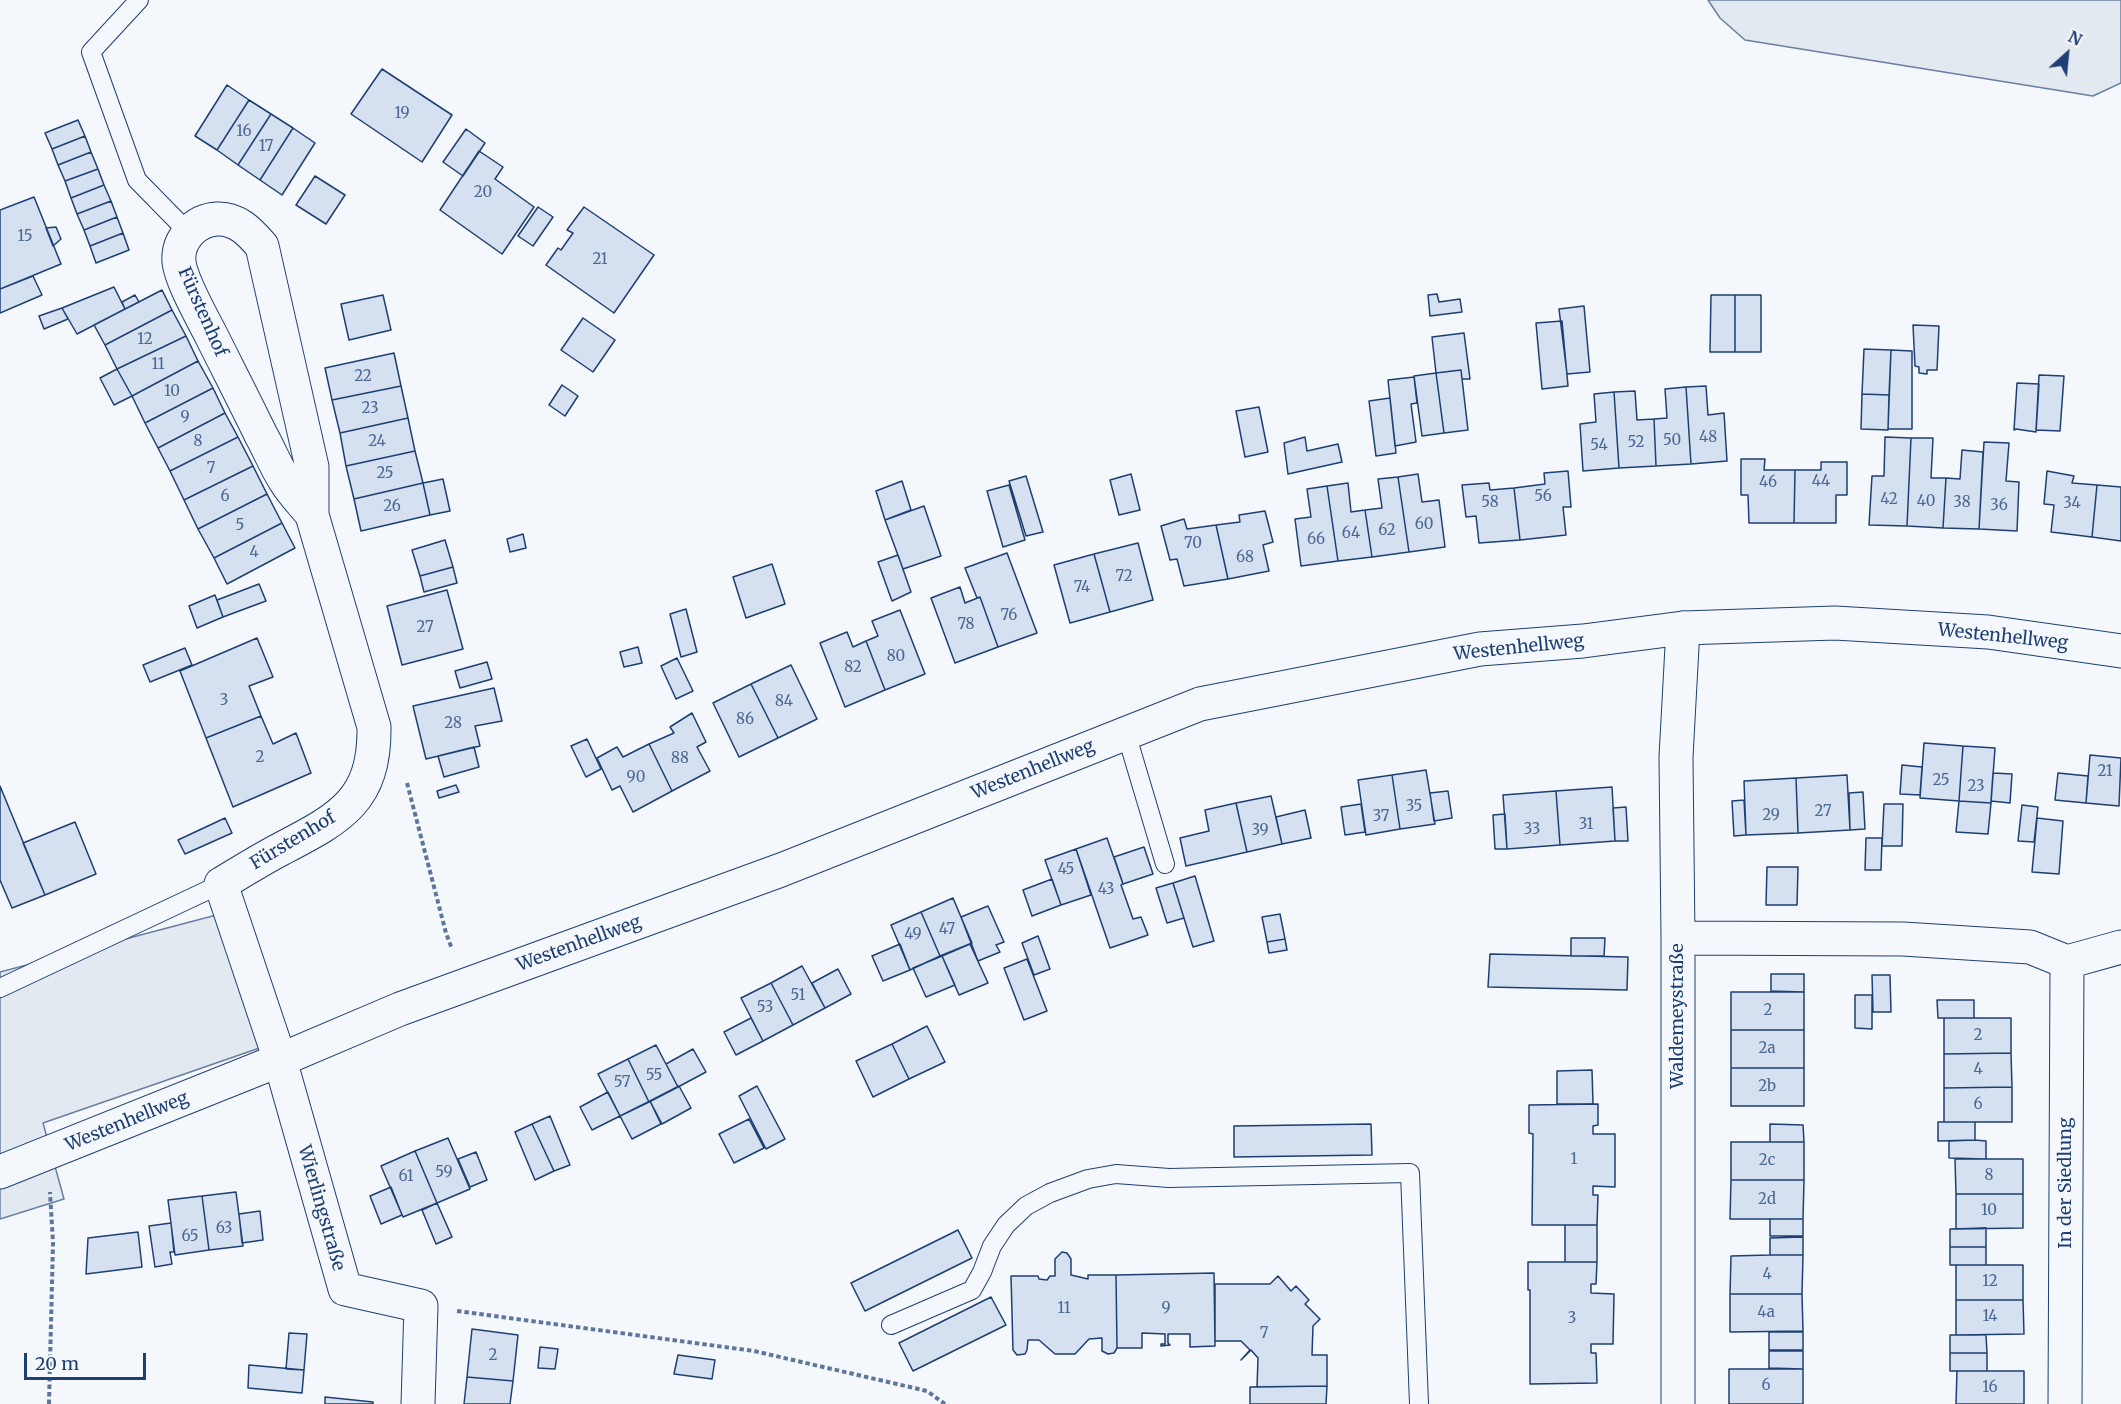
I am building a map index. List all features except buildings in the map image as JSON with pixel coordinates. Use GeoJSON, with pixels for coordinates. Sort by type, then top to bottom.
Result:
{"type":"FeatureCollection","features":[{"type":"Feature","properties":{"kind":"street","name":"Fürstenhof"},"geometry":{"type":"LineString","coordinates":[[221,884],[328,824],[353,803],[366,781],[374,749],[374,727],[312,515],[312,467],[262,246],[251,233],[238,224],[215,219],[200,224],[188,232],[183,240],[179,263],[192,297],[284,481],[312,515]]}},
{"type":"Feature","properties":{"kind":"street","name":"Westenhellweg"},"geometry":{"type":"LineString","coordinates":[[0,1172],[280,1060],[400,1009],[781,870],[1200,704],[1480,648],[1583,641],[1683,628],[1835,623],[1988,632],[2121,651]]}},
{"type":"Feature","properties":{"kind":"street","name":"Waldemeystraße"},"geometry":{"type":"LineString","coordinates":[[1678,1404],[1676,757],[1683,628]]}},
{"type":"Feature","properties":{"kind":"street"},"geometry":{"type":"LineString","coordinates":[[221,884],[280,1060]]}},
{"type":"Feature","properties":{"kind":"street"},"geometry":{"type":"LineString","coordinates":[[1678,938],[1904,939],[2030,947],[2067,962],[2121,947]]}},
{"type":"Feature","properties":{"kind":"street","name":"In der Siedlung"},"geometry":{"type":"LineString","coordinates":[[2065,1404],[2067,962]]}},
{"type":"Feature","properties":{"kind":"street","name":"Wierlingstraße"},"geometry":{"type":"LineString","coordinates":[[280,1060],[345,1289],[421,1306]]}},
{"type":"Feature","properties":{"kind":"street"},"geometry":{"type":"LineString","coordinates":[[418,1404],[421,1306]]}},
{"type":"Feature","properties":{"kind":"lane"},"geometry":{"type":"LineString","coordinates":[[139,0],[91,52],[138,180],[188,232]]}},
{"type":"Feature","properties":{"kind":"lane"},"geometry":{"type":"LineString","coordinates":[[1126,733],[1165,864]]}},
{"type":"Feature","properties":{"kind":"lane","name":"Fürstenhof"},"geometry":{"type":"LineString","coordinates":[[0,988],[221,884]]}},
{"type":"Feature","properties":{"kind":"lane"},"geometry":{"type":"LineString","coordinates":[[891,1325],[972,1290],[992,1246],[1006,1225],[1026,1206],[1050,1193],[1088,1179],[1116,1174],[1169,1178],[1410,1173],[1419,1404]]}},
{"type":"Feature","properties":{"kind":"path"},"geometry":{"type":"LineString","coordinates":[[374,749],[401,761],[446,933],[467,984]]}},
{"type":"Feature","properties":{"kind":"path"},"geometry":{"type":"LineString","coordinates":[[47,1154],[53,1243],[49,1404]]}},
{"type":"Feature","properties":{"kind":"path"},"geometry":{"type":"LineString","coordinates":[[421,1306],[754,1351],[927,1392],[945,1404]]}},
{"type":"Feature","properties":{"kind":"shaded area"},"geometry":{"type":"Polygon","coordinates":[[[1708,0],[2121,0],[2121,83],[2093,96],[1745,40],[1720,18],[1708,0]]]}},
{"type":"Feature","properties":{"kind":"shaded area"},"geometry":{"type":"Polygon","coordinates":[[[224,913],[271,1044],[43,1123],[64,1199],[0,1219],[0,972],[224,913]]]}}]}
